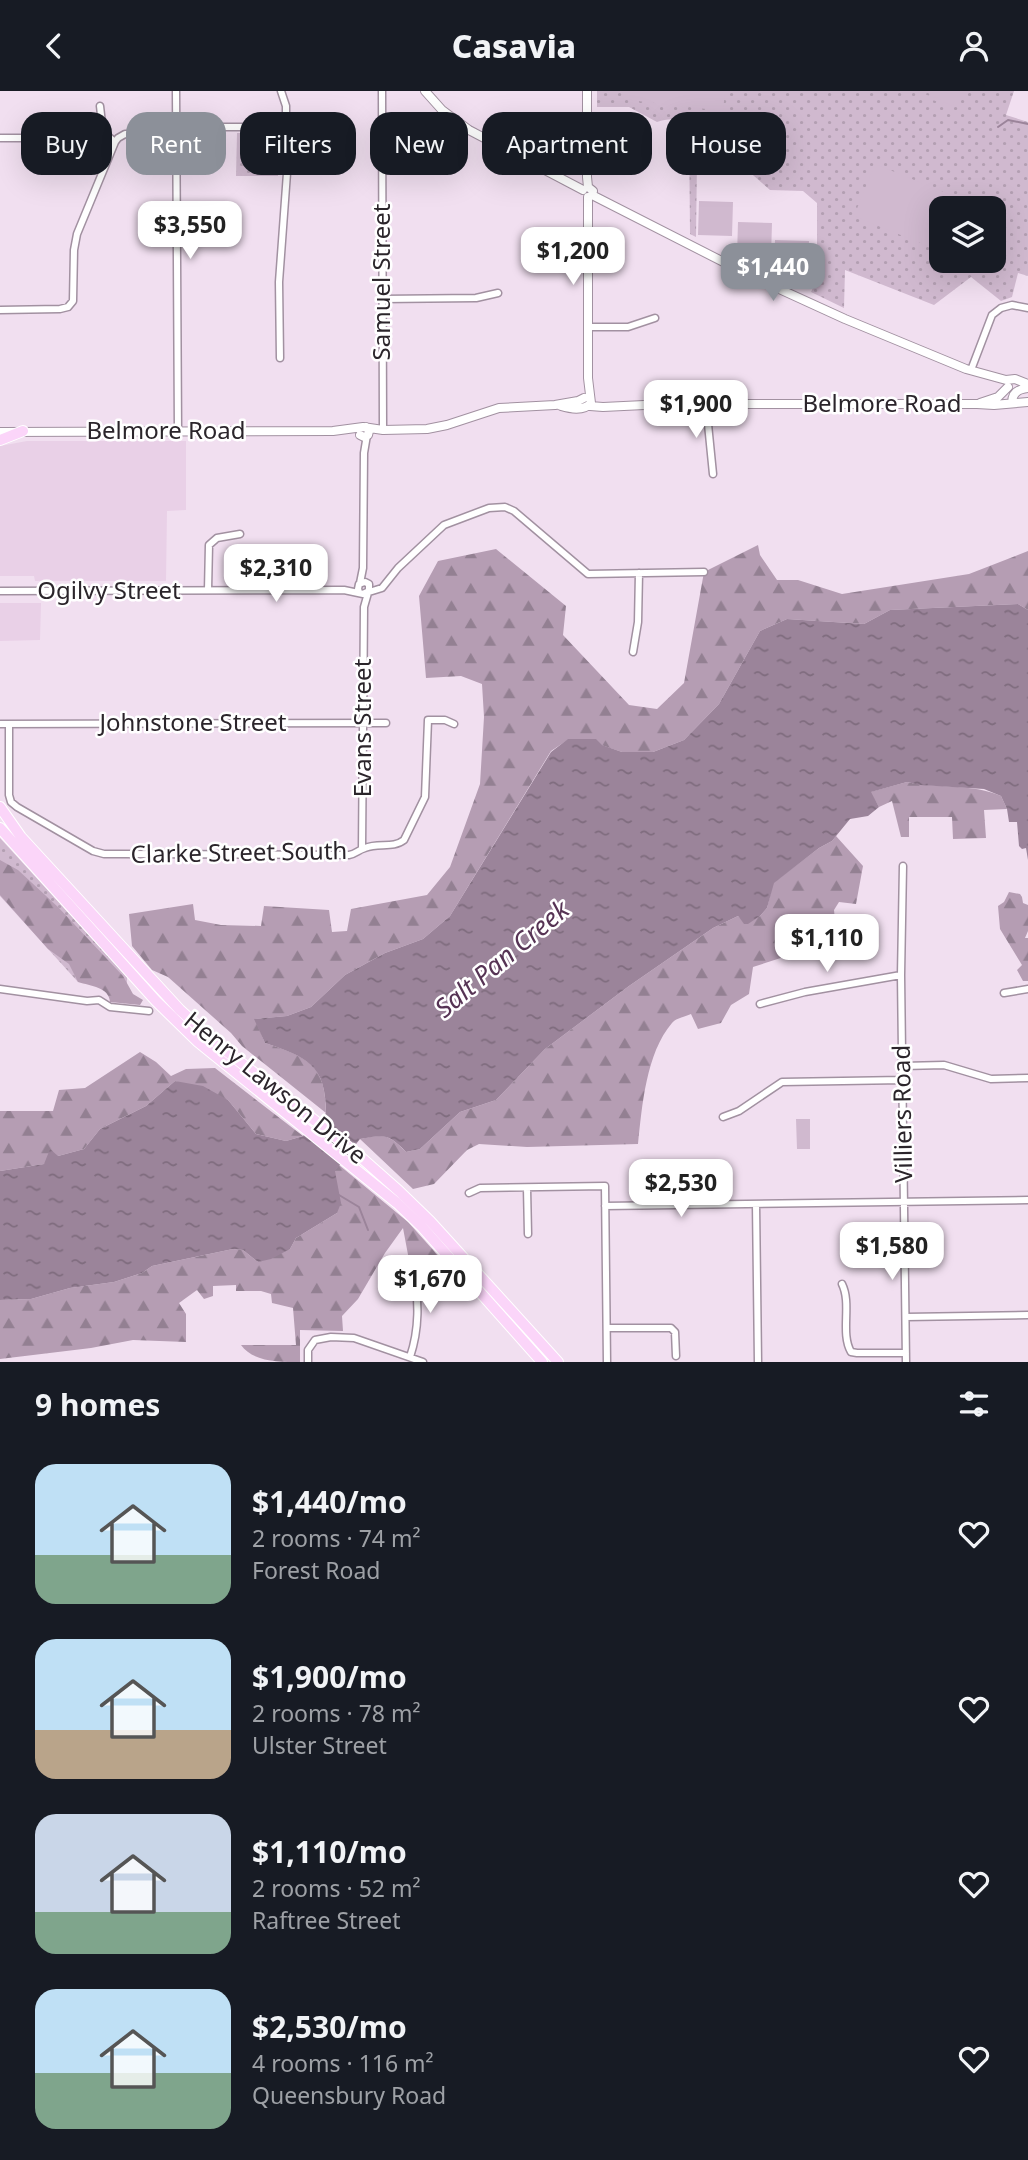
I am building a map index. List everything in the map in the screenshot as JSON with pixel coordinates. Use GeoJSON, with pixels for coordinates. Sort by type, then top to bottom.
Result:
{"type":"FeatureCollection","features":[{"type":"Feature","properties":{"kind":"main road"},"geometry":{"type":"LineString","coordinates":[[0,440],[23,432]]}},
{"type":"Feature","properties":{"kind":"main road","name":"Henry Lawson Drive"},"geometry":{"type":"LineString","coordinates":[[0,807],[21,837],[141,970],[231,1061]]}},
{"type":"Feature","properties":{"kind":"main road","name":"Henry Lawson Drive"},"geometry":{"type":"LineString","coordinates":[[0,828],[180,1025],[231,1061],[363,1167],[399,1191],[430,1221],[558,1362]]}},
{"type":"Feature","properties":{"kind":"main road","name":"Henry Lawson Drive"},"geometry":{"type":"LineString","coordinates":[[363,1167],[422,1227],[542,1362]]}},
{"type":"Feature","properties":{"kind":"street"},"geometry":{"type":"LineString","coordinates":[[176,91],[177,112]]}},
{"type":"Feature","properties":{"kind":"street"},"geometry":{"type":"LineString","coordinates":[[281,91],[285,112]]}},
{"type":"Feature","properties":{"kind":"street","name":"Samuel Street"},"geometry":{"type":"LineString","coordinates":[[382,91],[383,430]]}},
{"type":"Feature","properties":{"kind":"street"},"geometry":{"type":"LineString","coordinates":[[425,91],[442,110],[469,130],[771,286],[845,319],[1017,386],[1012,403]]}},
{"type":"Feature","properties":{"kind":"street"},"geometry":{"type":"LineString","coordinates":[[587,91],[588,402]]}},
{"type":"Feature","properties":{"kind":"street"},"geometry":{"type":"LineString","coordinates":[[100,106],[103,132],[116,142]]}},
{"type":"Feature","properties":{"kind":"street"},"geometry":{"type":"LineString","coordinates":[[0,310],[73,308],[74,250],[77,234],[116,142],[126,134]]}},
{"type":"Feature","properties":{"kind":"street"},"geometry":{"type":"LineString","coordinates":[[0,138],[21,138]]}},
{"type":"Feature","properties":{"kind":"street"},"geometry":{"type":"LineString","coordinates":[[177,175],[178,431]]}},
{"type":"Feature","properties":{"kind":"street"},"geometry":{"type":"LineString","coordinates":[[280,358],[279,282],[286,175]]}},
{"type":"Feature","properties":{"kind":"street"},"geometry":{"type":"LineString","coordinates":[[382,299],[476,298],[498,293]]}},
{"type":"Feature","properties":{"kind":"street"},"geometry":{"type":"LineString","coordinates":[[971,370],[992,316],[1012,305],[1028,308]]}},
{"type":"Feature","properties":{"kind":"street"},"geometry":{"type":"LineString","coordinates":[[588,327],[628,327],[655,318]]}},
{"type":"Feature","properties":{"kind":"street","name":"Belmore Road"},"geometry":{"type":"LineString","coordinates":[[977,404],[999,397],[1017,386]]}},
{"type":"Feature","properties":{"kind":"street","name":"Belmore Road"},"geometry":{"type":"LineString","coordinates":[[0,432],[364,433],[437,428],[507,406],[588,402],[613,402],[620,405],[989,405],[1028,402]]}},
{"type":"Feature","properties":{"kind":"street"},"geometry":{"type":"LineString","coordinates":[[706,404],[713,474]]}},
{"type":"Feature","properties":{"kind":"street","name":"Evans Street"},"geometry":{"type":"LineString","coordinates":[[362,849],[364,433]]}},
{"type":"Feature","properties":{"kind":"street","name":"Ogilvy Street"},"geometry":{"type":"LineString","coordinates":[[0,591],[364,588],[390,577],[444,525],[471,514],[500,507],[509,508],[520,516],[588,574],[704,572]]}},
{"type":"Feature","properties":{"kind":"street"},"geometry":{"type":"LineString","coordinates":[[208,590],[209,545],[217,538],[240,534]]}},
{"type":"Feature","properties":{"kind":"street"},"geometry":{"type":"LineString","coordinates":[[633,652],[638,622],[639,573]]}},
{"type":"Feature","properties":{"kind":"street","name":"Clarke Street South"},"geometry":{"type":"LineString","coordinates":[[9,724],[11,802],[98,853],[120,855],[349,855],[362,849],[395,845],[404,839],[425,797],[428,720],[445,720],[454,724]]}},
{"type":"Feature","properties":{"kind":"street","name":"Johnstone Street"},"geometry":{"type":"LineString","coordinates":[[0,724],[386,723]]}},
{"type":"Feature","properties":{"kind":"street","name":"Villiers Road"},"geometry":{"type":"LineString","coordinates":[[903,866],[901,975],[906,1362]]}},
{"type":"Feature","properties":{"kind":"street"},"geometry":{"type":"LineString","coordinates":[[760,1004],[814,990],[901,975]]}},
{"type":"Feature","properties":{"kind":"street"},"geometry":{"type":"LineString","coordinates":[[0,989],[87,1001],[99,1000],[110,1007],[149,1010]]}},
{"type":"Feature","properties":{"kind":"street"},"geometry":{"type":"LineString","coordinates":[[1004,992],[1028,989]]}},
{"type":"Feature","properties":{"kind":"street"},"geometry":{"type":"LineString","coordinates":[[903,1066],[944,1065],[991,1079],[1028,1079]]}},
{"type":"Feature","properties":{"kind":"street"},"geometry":{"type":"LineString","coordinates":[[723,1117],[740,1111],[782,1082],[903,1080]]}},
{"type":"Feature","properties":{"kind":"street"},"geometry":{"type":"LineString","coordinates":[[469,1193],[481,1188],[605,1186],[607,1362]]}},
{"type":"Feature","properties":{"kind":"street"},"geometry":{"type":"LineString","coordinates":[[527,1188],[528,1234]]}},
{"type":"Feature","properties":{"kind":"street"},"geometry":{"type":"LineString","coordinates":[[606,1206],[1028,1199]]}},
{"type":"Feature","properties":{"kind":"street"},"geometry":{"type":"LineString","coordinates":[[755,1204],[758,1362]]}},
{"type":"Feature","properties":{"kind":"street"},"geometry":{"type":"LineString","coordinates":[[410,1357],[417,1328],[416,1290],[412,1272]]}},
{"type":"Feature","properties":{"kind":"street"},"geometry":{"type":"LineString","coordinates":[[842,1283],[846,1293],[847,1342],[851,1352],[906,1353]]}},
{"type":"Feature","properties":{"kind":"street"},"geometry":{"type":"LineString","coordinates":[[906,1317],[1028,1315]]}},
{"type":"Feature","properties":{"kind":"street"},"geometry":{"type":"LineString","coordinates":[[607,1328],[671,1328],[675,1332],[676,1356]]}},
{"type":"Feature","properties":{"kind":"street"},"geometry":{"type":"LineString","coordinates":[[308,1362],[308,1350],[318,1338],[343,1337],[354,1338],[423,1362]]}},
{"type":"Feature","properties":{"kind":"shaded area"},"geometry":{"type":"Polygon","coordinates":[[[597,91],[1014,91],[1006,115],[1028,122],[1028,276],[1018,273],[1012,297],[1001,301],[971,277],[934,305],[845,270],[844,308],[811,292],[817,280],[817,203],[803,191],[770,190],[753,175],[786,175],[786,112],[666,112],[666,120],[657,122],[652,119],[652,112],[638,112],[629,107],[597,107],[597,91]]]}},
{"type":"Feature","properties":{"kind":"shaded area"},"geometry":{"type":"Polygon","coordinates":[[[630,91],[725,91],[723,111],[629,100],[630,91]]]}},
{"type":"Feature","properties":{"kind":"shaded area"},"geometry":{"type":"Polygon","coordinates":[[[925,91],[961,91],[952,106],[918,94],[919,92],[941,100],[925,91]]]}},
{"type":"Feature","properties":{"kind":"shaded area"},"geometry":{"type":"Polygon","coordinates":[[[237,133],[240,133],[240,175],[278,176],[236,176],[237,133]]]}},
{"type":"Feature","properties":{"kind":"shaded area"},"geometry":{"type":"Polygon","coordinates":[[[875,164],[954,196],[929,196],[929,247],[854,216],[875,164]]]}},
{"type":"Feature","properties":{"kind":"shaded area"},"geometry":{"type":"Polygon","coordinates":[[[689,175],[697,175],[696,237],[690,234],[689,175]]]}},
{"type":"Feature","properties":{"kind":"shaded area"},"geometry":{"type":"Polygon","coordinates":[[[699,201],[733,202],[732,236],[698,235],[699,201]]]}},
{"type":"Feature","properties":{"kind":"shaded area"},"geometry":{"type":"Polygon","coordinates":[[[738,222],[772,223],[771,257],[737,256],[738,222]]]}},
{"type":"Feature","properties":{"kind":"shaded area"},"geometry":{"type":"Polygon","coordinates":[[[775,240],[809,241],[808,275],[774,274],[775,240]]]}},
{"type":"Feature","properties":{"kind":"shaded area"},"geometry":{"type":"Polygon","coordinates":[[[27,441],[186,441],[186,510],[167,511],[166,581],[35,581],[34,576],[0,576],[0,446],[27,441]]]}},
{"type":"Feature","properties":{"kind":"shaded area"},"geometry":{"type":"Polygon","coordinates":[[[0,603],[41,603],[40,640],[0,641],[0,603]]]}},
{"type":"Feature","properties":{"kind":"shaded area"},"geometry":{"type":"Polygon","coordinates":[[[0,838],[127,977],[127,995],[116,984],[78,982],[0,896],[0,838]]]}},
{"type":"Feature","properties":{"kind":"shaded area"},"geometry":{"type":"Polygon","coordinates":[[[796,1119],[810,1119],[810,1149],[797,1149],[796,1119]]]}},
{"type":"Feature","properties":{"kind":"green space"},"geometry":{"type":"Polygon","coordinates":[[[758,545],[760,555],[777,580],[798,580],[842,594],[969,574],[1028,551],[1028,610],[1018,604],[890,610],[864,624],[787,619],[760,631],[719,704],[684,740],[653,752],[622,752],[569,739],[551,751],[450,916],[423,939],[385,953],[345,975],[311,1007],[287,1016],[255,1019],[265,1043],[303,1058],[318,1073],[325,1096],[326,1113],[242,1046],[168,977],[152,970],[132,946],[129,914],[193,904],[195,920],[221,925],[261,926],[264,906],[329,910],[332,932],[347,931],[351,909],[427,895],[450,867],[480,784],[484,717],[482,684],[461,676],[426,678],[419,596],[438,561],[496,549],[566,606],[563,635],[629,705],[657,709],[684,683],[704,572],[758,545]]]}},
{"type":"Feature","properties":{"kind":"green space"},"geometry":{"type":"Polygon","coordinates":[[[907,782],[990,792],[1001,796],[1007,809],[984,810],[986,838],[953,839],[952,817],[909,817],[909,837],[901,837],[892,801],[879,807],[870,792],[907,782]]]}},
{"type":"Feature","properties":{"kind":"green space"},"geometry":{"type":"Polygon","coordinates":[[[836,836],[863,866],[856,904],[839,902],[834,910],[835,920],[823,941],[811,932],[790,955],[753,967],[749,994],[731,1005],[721,1023],[698,1029],[691,1014],[672,1023],[656,1049],[651,1065],[638,1144],[527,1147],[479,1144],[467,1150],[434,1184],[413,1189],[360,1139],[385,1137],[395,1141],[406,1152],[420,1149],[460,1112],[496,1100],[545,1049],[713,928],[738,916],[745,924],[760,916],[767,908],[773,883],[836,836]]]}},
{"type":"Feature","properties":{"kind":"green space"},"geometry":{"type":"Polygon","coordinates":[[[0,860],[18,870],[58,907],[123,976],[133,994],[143,1000],[140,1005],[110,1002],[103,990],[78,982],[69,964],[48,949],[0,895],[0,860]]]}},
{"type":"Feature","properties":{"kind":"green space"},"geometry":{"type":"Polygon","coordinates":[[[1009,892],[1020,894],[1023,903],[1028,905],[1028,931],[1025,938],[1028,938],[1028,981],[1023,981],[1017,970],[1022,965],[1000,929],[998,906],[1004,902],[1009,892]]]}},
{"type":"Feature","properties":{"kind":"green space"},"geometry":{"type":"Polygon","coordinates":[[[140,1052],[171,1076],[186,1069],[215,1068],[303,1136],[286,1141],[256,1134],[228,1100],[175,1081],[146,1106],[100,1129],[84,1149],[58,1156],[44,1164],[0,1171],[0,1111],[53,1111],[59,1090],[85,1088],[140,1052]]]}},
{"type":"Feature","properties":{"kind":"green space"},"geometry":{"type":"Polygon","coordinates":[[[339,1165],[408,1222],[452,1271],[424,1273],[419,1263],[409,1260],[403,1228],[358,1299],[342,1316],[343,1331],[300,1330],[300,1362],[259,1358],[241,1345],[296,1345],[293,1308],[272,1303],[271,1294],[261,1291],[236,1291],[236,1285],[213,1286],[213,1296],[204,1299],[197,1290],[179,1303],[186,1314],[186,1342],[133,1340],[0,1359],[0,1300],[31,1299],[70,1288],[114,1282],[142,1273],[152,1266],[233,1249],[243,1250],[258,1262],[290,1249],[296,1238],[337,1213],[334,1171],[339,1165]]]}},
{"type":"Feature","properties":{"kind":"water","name":"Salt Pan Creek"},"geometry":{"type":"Polygon","coordinates":[[[1018,604],[1028,610],[1028,860],[1026,848],[1019,846],[1017,822],[1009,822],[1001,796],[984,789],[907,782],[871,792],[879,807],[868,816],[850,819],[832,841],[774,883],[767,908],[760,916],[744,924],[738,916],[713,928],[629,986],[545,1049],[496,1100],[460,1112],[420,1149],[406,1152],[395,1141],[385,1137],[360,1139],[335,1171],[341,1203],[337,1213],[296,1238],[290,1249],[271,1259],[258,1262],[243,1250],[233,1249],[152,1266],[142,1273],[114,1282],[70,1288],[31,1299],[0,1300],[0,1171],[44,1164],[50,1149],[58,1156],[84,1149],[100,1129],[146,1106],[175,1081],[203,1086],[228,1100],[256,1134],[286,1141],[303,1136],[326,1113],[325,1096],[318,1073],[302,1058],[265,1043],[254,1019],[287,1016],[311,1007],[345,975],[385,953],[423,939],[450,916],[551,752],[568,739],[596,739],[602,745],[622,752],[653,752],[684,740],[719,704],[760,631],[787,619],[864,624],[890,610],[1018,604]]]}},
{"type":"Feature","properties":{"kind":"waterway"},"geometry":{"type":"LineString","coordinates":[[998,127],[1008,120],[1028,124]]}},
{"type":"Feature","properties":{"kind":"waterway"},"geometry":{"type":"LineString","coordinates":[[339,1195],[359,1207],[368,1230]]}}]}
